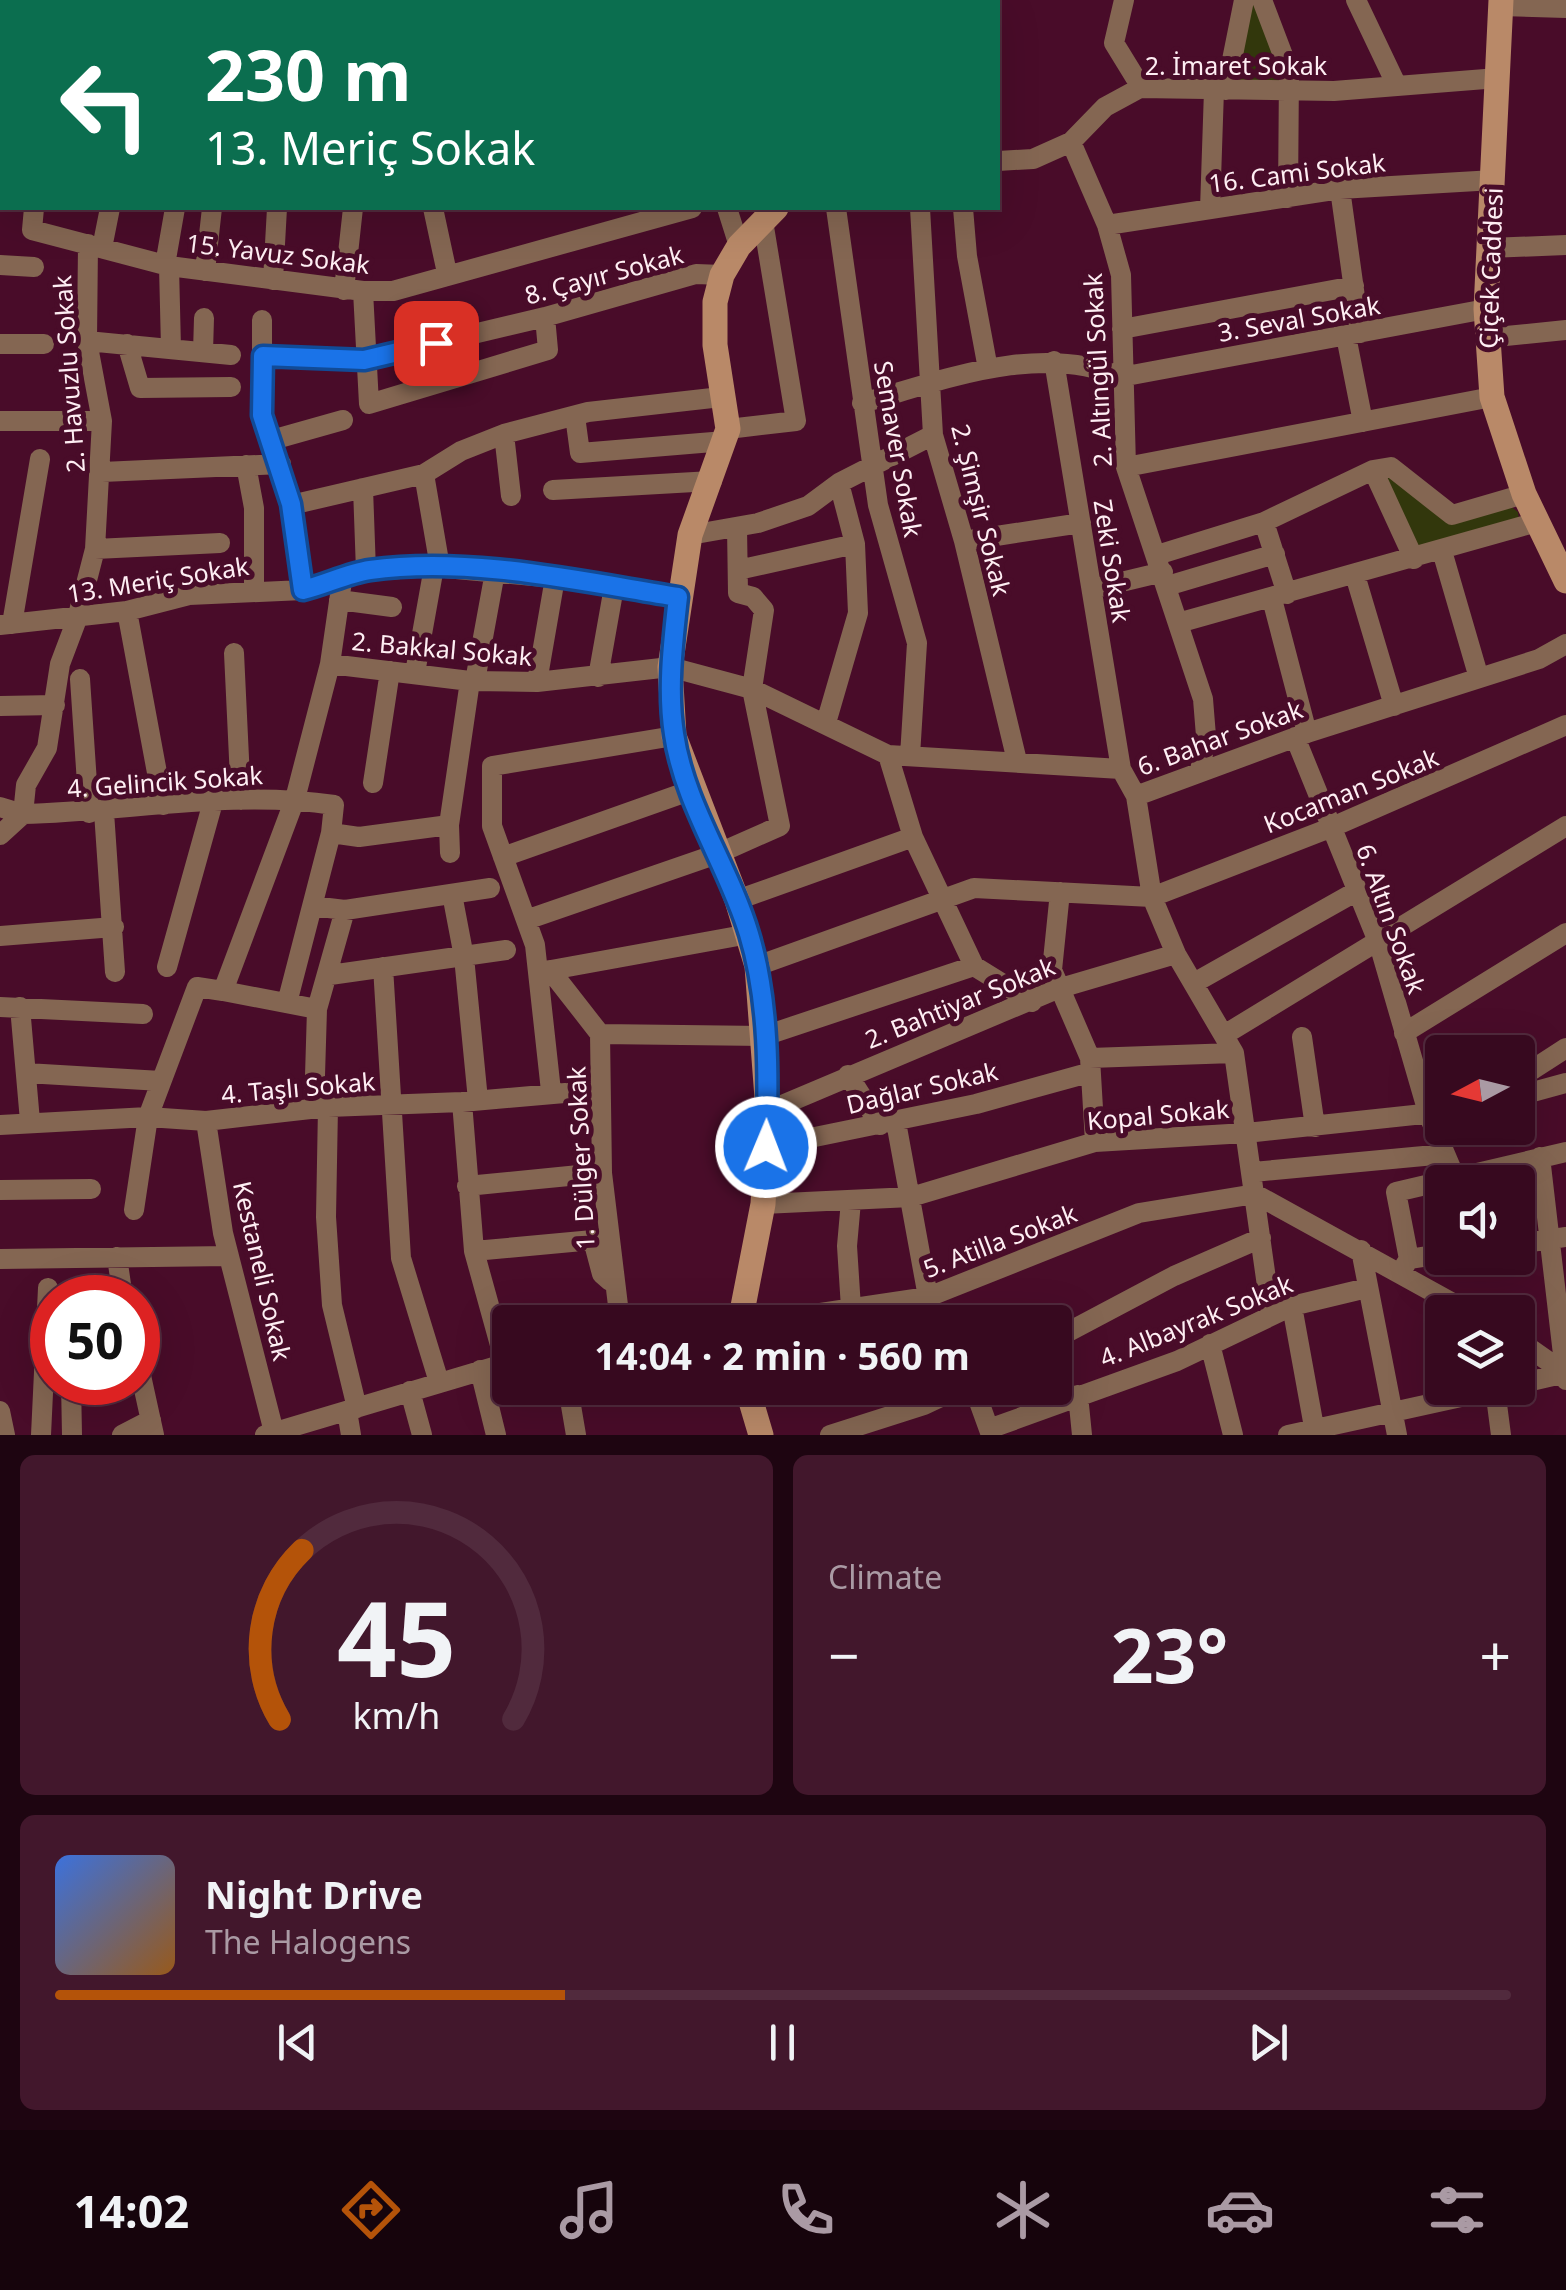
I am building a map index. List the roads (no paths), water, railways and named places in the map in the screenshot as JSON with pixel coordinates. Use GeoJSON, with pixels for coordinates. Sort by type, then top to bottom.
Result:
{"type":"FeatureCollection","features":[{"type":"Feature","properties":{"kind":"main road","name":"Çiçek Caddesi"},"geometry":{"type":"LineString","coordinates":[[1501,3],[1486,310],[1492,397],[1524,494],[1566,581]]}},
{"type":"Feature","properties":{"kind":"main road"},"geometry":{"type":"LineString","coordinates":[[743,1305],[763,1204],[768,1111],[757,966],[737,900],[674,736],[670,668],[690,535],[727,435],[715,302],[722,275],[739,246],[770,214]]}},
{"type":"Feature","properties":{"kind":"main road"},"geometry":{"type":"LineString","coordinates":[[753,1405],[761,1435]]}},
{"type":"Feature","properties":{"kind":"street"},"geometry":{"type":"LineString","coordinates":[[1124,0],[1114,43],[1141,88]]}},
{"type":"Feature","properties":{"kind":"street"},"geometry":{"type":"LineString","coordinates":[[1210,209],[1220,90],[1244,0]]}},
{"type":"Feature","properties":{"kind":"street"},"geometry":{"type":"LineString","coordinates":[[1262,0],[1289,71],[1288,198]]}},
{"type":"Feature","properties":{"kind":"street"},"geometry":{"type":"LineString","coordinates":[[1356,0],[1397,86]]}},
{"type":"Feature","properties":{"kind":"street"},"geometry":{"type":"LineString","coordinates":[[1501,3],[1566,8]]}},
{"type":"Feature","properties":{"kind":"street","name":"2. İmaret Sokak"},"geometry":{"type":"LineString","coordinates":[[1000,161],[1033,159],[1070,142],[1104,107],[1141,88],[1290,92],[1498,78]]}},
{"type":"Feature","properties":{"kind":"street","name":"2. Altıngül Sokak"},"geometry":{"type":"LineString","coordinates":[[1070,142],[1107,224],[1120,276],[1126,467],[1202,699],[1206,736],[1200,772]]}},
{"type":"Feature","properties":{"kind":"street","name":"16. Cami Sokak"},"geometry":{"type":"LineString","coordinates":[[1107,224],[1340,189],[1494,180]]}},
{"type":"Feature","properties":{"kind":"street"},"geometry":{"type":"LineString","coordinates":[[1340,189],[1354,286],[1362,422]]}},
{"type":"Feature","properties":{"kind":"street","name":"15. Yavuz Sokak"},"geometry":{"type":"LineString","coordinates":[[34,210],[32,230],[167,265],[353,291],[394,291],[447,272],[684,210]]}},
{"type":"Feature","properties":{"kind":"street","name":"2. Havuzlu Sokak"},"geometry":{"type":"LineString","coordinates":[[23,814],[26,785],[48,748],[60,664],[77,619],[95,549],[102,422],[87,341],[95,246],[109,210]]}},
{"type":"Feature","properties":{"kind":"street"},"geometry":{"type":"LineString","coordinates":[[171,348],[167,265],[175,210]]}},
{"type":"Feature","properties":{"kind":"street"},"geometry":{"type":"LineString","coordinates":[[205,271],[212,210]]}},
{"type":"Feature","properties":{"kind":"street"},"geometry":{"type":"LineString","coordinates":[[273,280],[277,210]]}},
{"type":"Feature","properties":{"kind":"street"},"geometry":{"type":"LineString","coordinates":[[353,210],[353,291],[370,404],[548,350],[545,317]]}},
{"type":"Feature","properties":{"kind":"street"},"geometry":{"type":"LineString","coordinates":[[432,210],[447,272]]}},
{"type":"Feature","properties":{"kind":"street"},"geometry":{"type":"LineString","coordinates":[[728,210],[739,246]]}},
{"type":"Feature","properties":{"kind":"street","name":"Semaver Sokak"},"geometry":{"type":"LineString","coordinates":[[836,210],[878,505],[916,643],[910,756]]}},
{"type":"Feature","properties":{"kind":"street","name":"2. Şimşir Sokak"},"geometry":{"type":"LineString","coordinates":[[920,210],[933,435],[964,541],[1017,761]]}},
{"type":"Feature","properties":{"kind":"street"},"geometry":{"type":"LineString","coordinates":[[964,210],[967,256],[988,369]]}},
{"type":"Feature","properties":{"kind":"street"},"geometry":{"type":"LineString","coordinates":[[575,416],[580,454],[727,435],[796,421],[770,214]]}},
{"type":"Feature","properties":{"kind":"street"},"geometry":{"type":"LineString","coordinates":[[1489,248],[1566,245]]}},
{"type":"Feature","properties":{"kind":"street"},"geometry":{"type":"LineString","coordinates":[[0,265],[34,267]]}},
{"type":"Feature","properties":{"kind":"street","name":"8. Çayır Sokak"},"geometry":{"type":"LineString","coordinates":[[263,356],[364,360],[545,317],[696,274],[722,275]]}},
{"type":"Feature","properties":{"kind":"street"},"geometry":{"type":"LineString","coordinates":[[1122,329],[1354,286]]}},
{"type":"Feature","properties":{"kind":"street","name":"3. Seval Sokak"},"geometry":{"type":"LineString","coordinates":[[1122,377],[1486,310]]}},
{"type":"Feature","properties":{"kind":"street"},"geometry":{"type":"LineString","coordinates":[[203,352],[204,318]]}},
{"type":"Feature","properties":{"kind":"street"},"geometry":{"type":"LineString","coordinates":[[262,320],[262,415],[291,504],[303,590]]}},
{"type":"Feature","properties":{"kind":"street"},"geometry":{"type":"LineString","coordinates":[[1486,338],[1566,330]]}},
{"type":"Feature","properties":{"kind":"street"},"geometry":{"type":"LineString","coordinates":[[87,341],[231,355]]}},
{"type":"Feature","properties":{"kind":"street"},"geometry":{"type":"LineString","coordinates":[[0,344],[44,344]]}},
{"type":"Feature","properties":{"kind":"street"},"geometry":{"type":"LineString","coordinates":[[127,344],[140,388],[232,387]]}},
{"type":"Feature","properties":{"kind":"street"},"geometry":{"type":"LineString","coordinates":[[862,402],[988,369],[1054,361],[1093,365],[1122,377]]}},
{"type":"Feature","properties":{"kind":"street","name":"Zeki Sokak"},"geometry":{"type":"LineString","coordinates":[[1054,361],[1121,770]]}},
{"type":"Feature","properties":{"kind":"street"},"geometry":{"type":"LineString","coordinates":[[291,504],[424,474],[462,451],[504,434],[575,416],[721,397]]}},
{"type":"Feature","properties":{"kind":"street"},"geometry":{"type":"LineString","coordinates":[[1126,467],[1492,397]]}},
{"type":"Feature","properties":{"kind":"street"},"geometry":{"type":"LineString","coordinates":[[272,440],[342,420]]}},
{"type":"Feature","properties":{"kind":"street"},"geometry":{"type":"LineString","coordinates":[[0,421],[102,422]]}},
{"type":"Feature","properties":{"kind":"street"},"geometry":{"type":"LineString","coordinates":[[504,434],[511,496]]}},
{"type":"Feature","properties":{"kind":"street"},"geometry":{"type":"LineString","coordinates":[[690,535],[737,527],[808,506],[839,483],[933,435]]}},
{"type":"Feature","properties":{"kind":"street"},"geometry":{"type":"LineString","coordinates":[[6,625],[40,459]]}},
{"type":"Feature","properties":{"kind":"street"},"geometry":{"type":"LineString","coordinates":[[102,472],[281,464]]}},
{"type":"Feature","properties":{"kind":"street"},"geometry":{"type":"LineString","coordinates":[[246,465],[254,508],[254,589]]}},
{"type":"Feature","properties":{"kind":"street"},"geometry":{"type":"LineString","coordinates":[[1162,571],[1372,470],[1390,467],[1452,514]]}},
{"type":"Feature","properties":{"kind":"street"},"geometry":{"type":"LineString","coordinates":[[1372,470],[1414,558]]}},
{"type":"Feature","properties":{"kind":"street"},"geometry":{"type":"LineString","coordinates":[[415,673],[437,567],[424,474]]}},
{"type":"Feature","properties":{"kind":"street"},"geometry":{"type":"LineString","coordinates":[[553,490],[712,480]]}},
{"type":"Feature","properties":{"kind":"street"},"geometry":{"type":"LineString","coordinates":[[826,724],[858,613],[855,544],[839,483]]}},
{"type":"Feature","properties":{"kind":"street"},"geometry":{"type":"LineString","coordinates":[[363,488],[366,570]]}},
{"type":"Feature","properties":{"kind":"street"},"geometry":{"type":"LineString","coordinates":[[1452,514],[1524,494]]}},
{"type":"Feature","properties":{"kind":"street"},"geometry":{"type":"LineString","coordinates":[[1452,514],[1450,549],[1479,678]]}},
{"type":"Feature","properties":{"kind":"street","name":"6. Altın Sokak"},"geometry":{"type":"LineString","coordinates":[[1264,522],[1274,554],[1301,735],[1330,828],[1379,944],[1404,1033],[1425,1086]]}},
{"type":"Feature","properties":{"kind":"street"},"geometry":{"type":"LineString","coordinates":[[1178,624],[1537,522]]}},
{"type":"Feature","properties":{"kind":"street"},"geometry":{"type":"LineString","coordinates":[[964,541],[1081,523]]}},
{"type":"Feature","properties":{"kind":"street"},"geometry":{"type":"LineString","coordinates":[[526,920],[717,854],[780,826],[752,690],[764,610],[753,597],[738,592],[737,527]]}},
{"type":"Feature","properties":{"kind":"street"},"geometry":{"type":"LineString","coordinates":[[95,549],[220,544]]}},
{"type":"Feature","properties":{"kind":"street"},"geometry":{"type":"LineString","coordinates":[[738,570],[855,544]]}},
{"type":"Feature","properties":{"kind":"street"},"geometry":{"type":"LineString","coordinates":[[1092,589],[1162,571],[1274,554]]}},
{"type":"Feature","properties":{"kind":"street","name":"13. Meriç Sokak"},"geometry":{"type":"LineString","coordinates":[[6,625],[77,619],[188,596],[254,589],[340,591],[366,570],[437,567],[556,578],[678,597]]}},
{"type":"Feature","properties":{"kind":"street"},"geometry":{"type":"LineString","coordinates":[[450,853],[449,825],[472,681],[496,572]]}},
{"type":"Feature","properties":{"kind":"street"},"geometry":{"type":"LineString","coordinates":[[1355,575],[1394,706]]}},
{"type":"Feature","properties":{"kind":"street"},"geometry":{"type":"LineString","coordinates":[[537,682],[556,578]]}},
{"type":"Feature","properties":{"kind":"street"},"geometry":{"type":"LineString","coordinates":[[598,678],[614,587]]}},
{"type":"Feature","properties":{"kind":"street"},"geometry":{"type":"LineString","coordinates":[[222,991],[295,799],[330,664],[340,591],[392,606]]}},
{"type":"Feature","properties":{"kind":"street"},"geometry":{"type":"LineString","coordinates":[[127,611],[163,805]]}},
{"type":"Feature","properties":{"kind":"street","name":"6. Bahar Sokak"},"geometry":{"type":"LineString","coordinates":[[670,668],[752,690],[888,755],[1121,770],[1136,796],[1301,735],[1540,659],[1566,644]]}},
{"type":"Feature","properties":{"kind":"street"},"geometry":{"type":"LineString","coordinates":[[234,652],[241,800]]}},
{"type":"Feature","properties":{"kind":"street","name":"2. Bakkal Sokak"},"geometry":{"type":"LineString","coordinates":[[330,664],[472,681],[537,682],[670,668]]}},
{"type":"Feature","properties":{"kind":"street"},"geometry":{"type":"LineString","coordinates":[[373,783],[390,670]]}},
{"type":"Feature","properties":{"kind":"street"},"geometry":{"type":"LineString","coordinates":[[80,679],[114,928],[115,972]]}},
{"type":"Feature","properties":{"kind":"street"},"geometry":{"type":"LineString","coordinates":[[0,706],[55,706]]}},
{"type":"Feature","properties":{"kind":"street","name":"Kocaman Sokak"},"geometry":{"type":"LineString","coordinates":[[1152,897],[1330,828],[1566,725]]}},
{"type":"Feature","properties":{"kind":"street"},"geometry":{"type":"LineString","coordinates":[[551,1091],[545,971],[492,826],[492,766],[674,736]]}},
{"type":"Feature","properties":{"kind":"street"},"geometry":{"type":"LineString","coordinates":[[888,755],[914,837],[974,966],[1032,1002]]}},
{"type":"Feature","properties":{"kind":"street"},"geometry":{"type":"LineString","coordinates":[[503,857],[692,790]]}},
{"type":"Feature","properties":{"kind":"street"},"geometry":{"type":"LineString","coordinates":[[1136,796],[1152,897],[1176,954],[1229,1044],[1254,1183],[1271,1314]]}},
{"type":"Feature","properties":{"kind":"street","name":"4. Gelincik Sokak"},"geometry":{"type":"LineString","coordinates":[[0,807],[23,814],[295,799],[334,805],[331,833]]}},
{"type":"Feature","properties":{"kind":"street"},"geometry":{"type":"LineString","coordinates":[[167,967],[213,802]]}},
{"type":"Feature","properties":{"kind":"street"},"geometry":{"type":"LineString","coordinates":[[0,835],[23,814]]}},
{"type":"Feature","properties":{"kind":"street"},"geometry":{"type":"LineString","coordinates":[[287,1003],[331,833],[359,837],[449,825]]}},
{"type":"Feature","properties":{"kind":"street"},"geometry":{"type":"LineString","coordinates":[[1229,1044],[1566,826]]}},
{"type":"Feature","properties":{"kind":"street"},"geometry":{"type":"LineString","coordinates":[[737,900],[914,837]]}},
{"type":"Feature","properties":{"kind":"street"},"geometry":{"type":"LineString","coordinates":[[312,906],[345,910],[490,888]]}},
{"type":"Feature","properties":{"kind":"street"},"geometry":{"type":"LineString","coordinates":[[757,966],[974,888],[1152,897]]}},
{"type":"Feature","properties":{"kind":"street"},"geometry":{"type":"LineString","coordinates":[[1060,892],[1052,970],[1089,1066],[1096,1142]]}},
{"type":"Feature","properties":{"kind":"street"},"geometry":{"type":"LineString","coordinates":[[1194,984],[1357,892]]}},
{"type":"Feature","properties":{"kind":"street"},"geometry":{"type":"LineString","coordinates":[[452,894],[464,957],[470,1101],[467,1186],[474,1251],[492,1310]]}},
{"type":"Feature","properties":{"kind":"street"},"geometry":{"type":"LineString","coordinates":[[345,910],[330,975],[317,1009],[332,1305],[352,1409],[352,1435]]}},
{"type":"Feature","properties":{"kind":"street"},"geometry":{"type":"LineString","coordinates":[[0,936],[114,928]]}},
{"type":"Feature","properties":{"kind":"street"},"geometry":{"type":"LineString","coordinates":[[1404,1033],[1566,933]]}},
{"type":"Feature","properties":{"kind":"street"},"geometry":{"type":"LineString","coordinates":[[545,971],[749,934]]}},
{"type":"Feature","properties":{"kind":"street"},"geometry":{"type":"LineString","coordinates":[[330,975],[506,950]]}},
{"type":"Feature","properties":{"kind":"street","name":"2. Bahtiyar Sokak"},"geometry":{"type":"LineString","coordinates":[[768,1111],[1058,989],[1176,954]]}},
{"type":"Feature","properties":{"kind":"street","name":"1. Dülger Sokak"},"geometry":{"type":"LineString","coordinates":[[618,1305],[602,1173],[600,1034],[764,1036],[974,966]]}},
{"type":"Feature","properties":{"kind":"street"},"geometry":{"type":"LineString","coordinates":[[383,968],[401,1258],[439,1382]]}},
{"type":"Feature","properties":{"kind":"street"},"geometry":{"type":"LineString","coordinates":[[545,971],[600,1034]]}},
{"type":"Feature","properties":{"kind":"street"},"geometry":{"type":"LineString","coordinates":[[134,1210],[148,1117],[197,987],[317,1009]]}},
{"type":"Feature","properties":{"kind":"street"},"geometry":{"type":"LineString","coordinates":[[30,1122],[26,1073],[10,1007],[142,1014]]}},
{"type":"Feature","properties":{"kind":"street"},"geometry":{"type":"LineString","coordinates":[[1302,1037],[1315,1127]]}},
{"type":"Feature","properties":{"kind":"street","name":"Dağlar Sokak"},"geometry":{"type":"LineString","coordinates":[[766,1147],[888,1123],[1089,1066],[1229,1044]]}},
{"type":"Feature","properties":{"kind":"street"},"geometry":{"type":"LineString","coordinates":[[1535,1068],[1566,1048]]}},
{"type":"Feature","properties":{"kind":"street"},"geometry":{"type":"LineString","coordinates":[[26,1073],[161,1081]]}},
{"type":"Feature","properties":{"kind":"street"},"geometry":{"type":"LineString","coordinates":[[848,1076],[888,1123],[911,1197],[932,1305]]}},
{"type":"Feature","properties":{"kind":"street"},"geometry":{"type":"LineString","coordinates":[[1535,1091],[1566,1083]]}},
{"type":"Feature","properties":{"kind":"street","name":"4. Taşlı Sokak"},"geometry":{"type":"LineString","coordinates":[[0,1125],[148,1117],[206,1121],[321,1108],[599,1090]]}},
{"type":"Feature","properties":{"kind":"street","name":"Kopal Sokak"},"geometry":{"type":"LineString","coordinates":[[763,1204],[911,1197],[1096,1142],[1246,1133],[1425,1115]]}},
{"type":"Feature","properties":{"kind":"street","name":"Kestaneli Sokak"},"geometry":{"type":"LineString","coordinates":[[206,1121],[229,1256],[268,1434]]}},
{"type":"Feature","properties":{"kind":"street","name":"6. Altın Sokak"},"geometry":{"type":"LineString","coordinates":[[1443,1145],[1450,1165]]}},
{"type":"Feature","properties":{"kind":"street"},"geometry":{"type":"LineString","coordinates":[[1504,1165],[1566,1152]]}},
{"type":"Feature","properties":{"kind":"street","name":"5. Atilla Sokak"},"geometry":{"type":"LineString","coordinates":[[872,1305],[928,1297],[1138,1212],[1254,1183],[1445,1154]]}},
{"type":"Feature","properties":{"kind":"street"},"geometry":{"type":"LineString","coordinates":[[1540,1157],[1558,1238],[1566,1375]]}},
{"type":"Feature","properties":{"kind":"street"},"geometry":{"type":"LineString","coordinates":[[467,1186],[579,1175]]}},
{"type":"Feature","properties":{"kind":"street"},"geometry":{"type":"LineString","coordinates":[[1254,1183],[1360,1250],[1404,1266],[1445,1295]]}},
{"type":"Feature","properties":{"kind":"street"},"geometry":{"type":"LineString","coordinates":[[1404,1266],[1396,1192],[1425,1184]]}},
{"type":"Feature","properties":{"kind":"street"},"geometry":{"type":"LineString","coordinates":[[0,1190],[91,1188]]}},
{"type":"Feature","properties":{"kind":"street"},"geometry":{"type":"LineString","coordinates":[[850,1201],[847,1246],[851,1305]]}},
{"type":"Feature","properties":{"kind":"street"},"geometry":{"type":"LineString","coordinates":[[1072,1330],[1174,1276],[1262,1238]]}},
{"type":"Feature","properties":{"kind":"street"},"geometry":{"type":"LineString","coordinates":[[474,1251],[592,1240],[602,1274],[615,1286]]}},
{"type":"Feature","properties":{"kind":"street"},"geometry":{"type":"LineString","coordinates":[[1360,1250],[1397,1435]]}},
{"type":"Feature","properties":{"kind":"street"},"geometry":{"type":"LineString","coordinates":[[0,1259],[229,1256]]}},
{"type":"Feature","properties":{"kind":"street"},"geometry":{"type":"LineString","coordinates":[[117,1257],[120,1275]]}},
{"type":"Feature","properties":{"kind":"street"},"geometry":{"type":"LineString","coordinates":[[1404,1266],[1425,1259]]}},
{"type":"Feature","properties":{"kind":"street","name":"4. Albayrak Sokak"},"geometry":{"type":"LineString","coordinates":[[990,1432],[1078,1395],[1176,1361],[1271,1314],[1367,1288]]}},
{"type":"Feature","properties":{"kind":"street"},"geometry":{"type":"LineString","coordinates":[[1292,1306],[1314,1427]]}},
{"type":"Feature","properties":{"kind":"street"},"geometry":{"type":"LineString","coordinates":[[1210,1344],[1232,1435]]}},
{"type":"Feature","properties":{"kind":"street"},"geometry":{"type":"LineString","coordinates":[[1535,1352],[1566,1375]]}},
{"type":"Feature","properties":{"kind":"street"},"geometry":{"type":"LineString","coordinates":[[268,1434],[492,1367]]}},
{"type":"Feature","properties":{"kind":"street"},"geometry":{"type":"LineString","coordinates":[[480,1370],[496,1435]]}},
{"type":"Feature","properties":{"kind":"street"},"geometry":{"type":"LineString","coordinates":[[1535,1381],[1566,1375]]}},
{"type":"Feature","properties":{"kind":"street"},"geometry":{"type":"LineString","coordinates":[[410,1391],[422,1435]]}},
{"type":"Feature","properties":{"kind":"street"},"geometry":{"type":"LineString","coordinates":[[1078,1395],[1082,1435]]}},
{"type":"Feature","properties":{"kind":"street"},"geometry":{"type":"LineString","coordinates":[[1288,1435],[1314,1427],[1337,1429],[1425,1403]]}},
{"type":"Feature","properties":{"kind":"street"},"geometry":{"type":"LineString","coordinates":[[41,1435],[42,1405]]}},
{"type":"Feature","properties":{"kind":"street"},"geometry":{"type":"LineString","coordinates":[[72,1405],[72,1435]]}},
{"type":"Feature","properties":{"kind":"street"},"geometry":{"type":"LineString","coordinates":[[571,1405],[576,1435]]}},
{"type":"Feature","properties":{"kind":"street"},"geometry":{"type":"LineString","coordinates":[[830,1435],[913,1405]]}},
{"type":"Feature","properties":{"kind":"street"},"geometry":{"type":"LineString","coordinates":[[980,1405],[990,1432]]}},
{"type":"Feature","properties":{"kind":"street"},"geometry":{"type":"LineString","coordinates":[[1500,1405],[1502,1435]]}},
{"type":"Feature","properties":{"kind":"street"},"geometry":{"type":"LineString","coordinates":[[0,1411],[5,1435]]}},
{"type":"Feature","properties":{"kind":"street"},"geometry":{"type":"LineString","coordinates":[[122,1435],[152,1428]]}}]}
